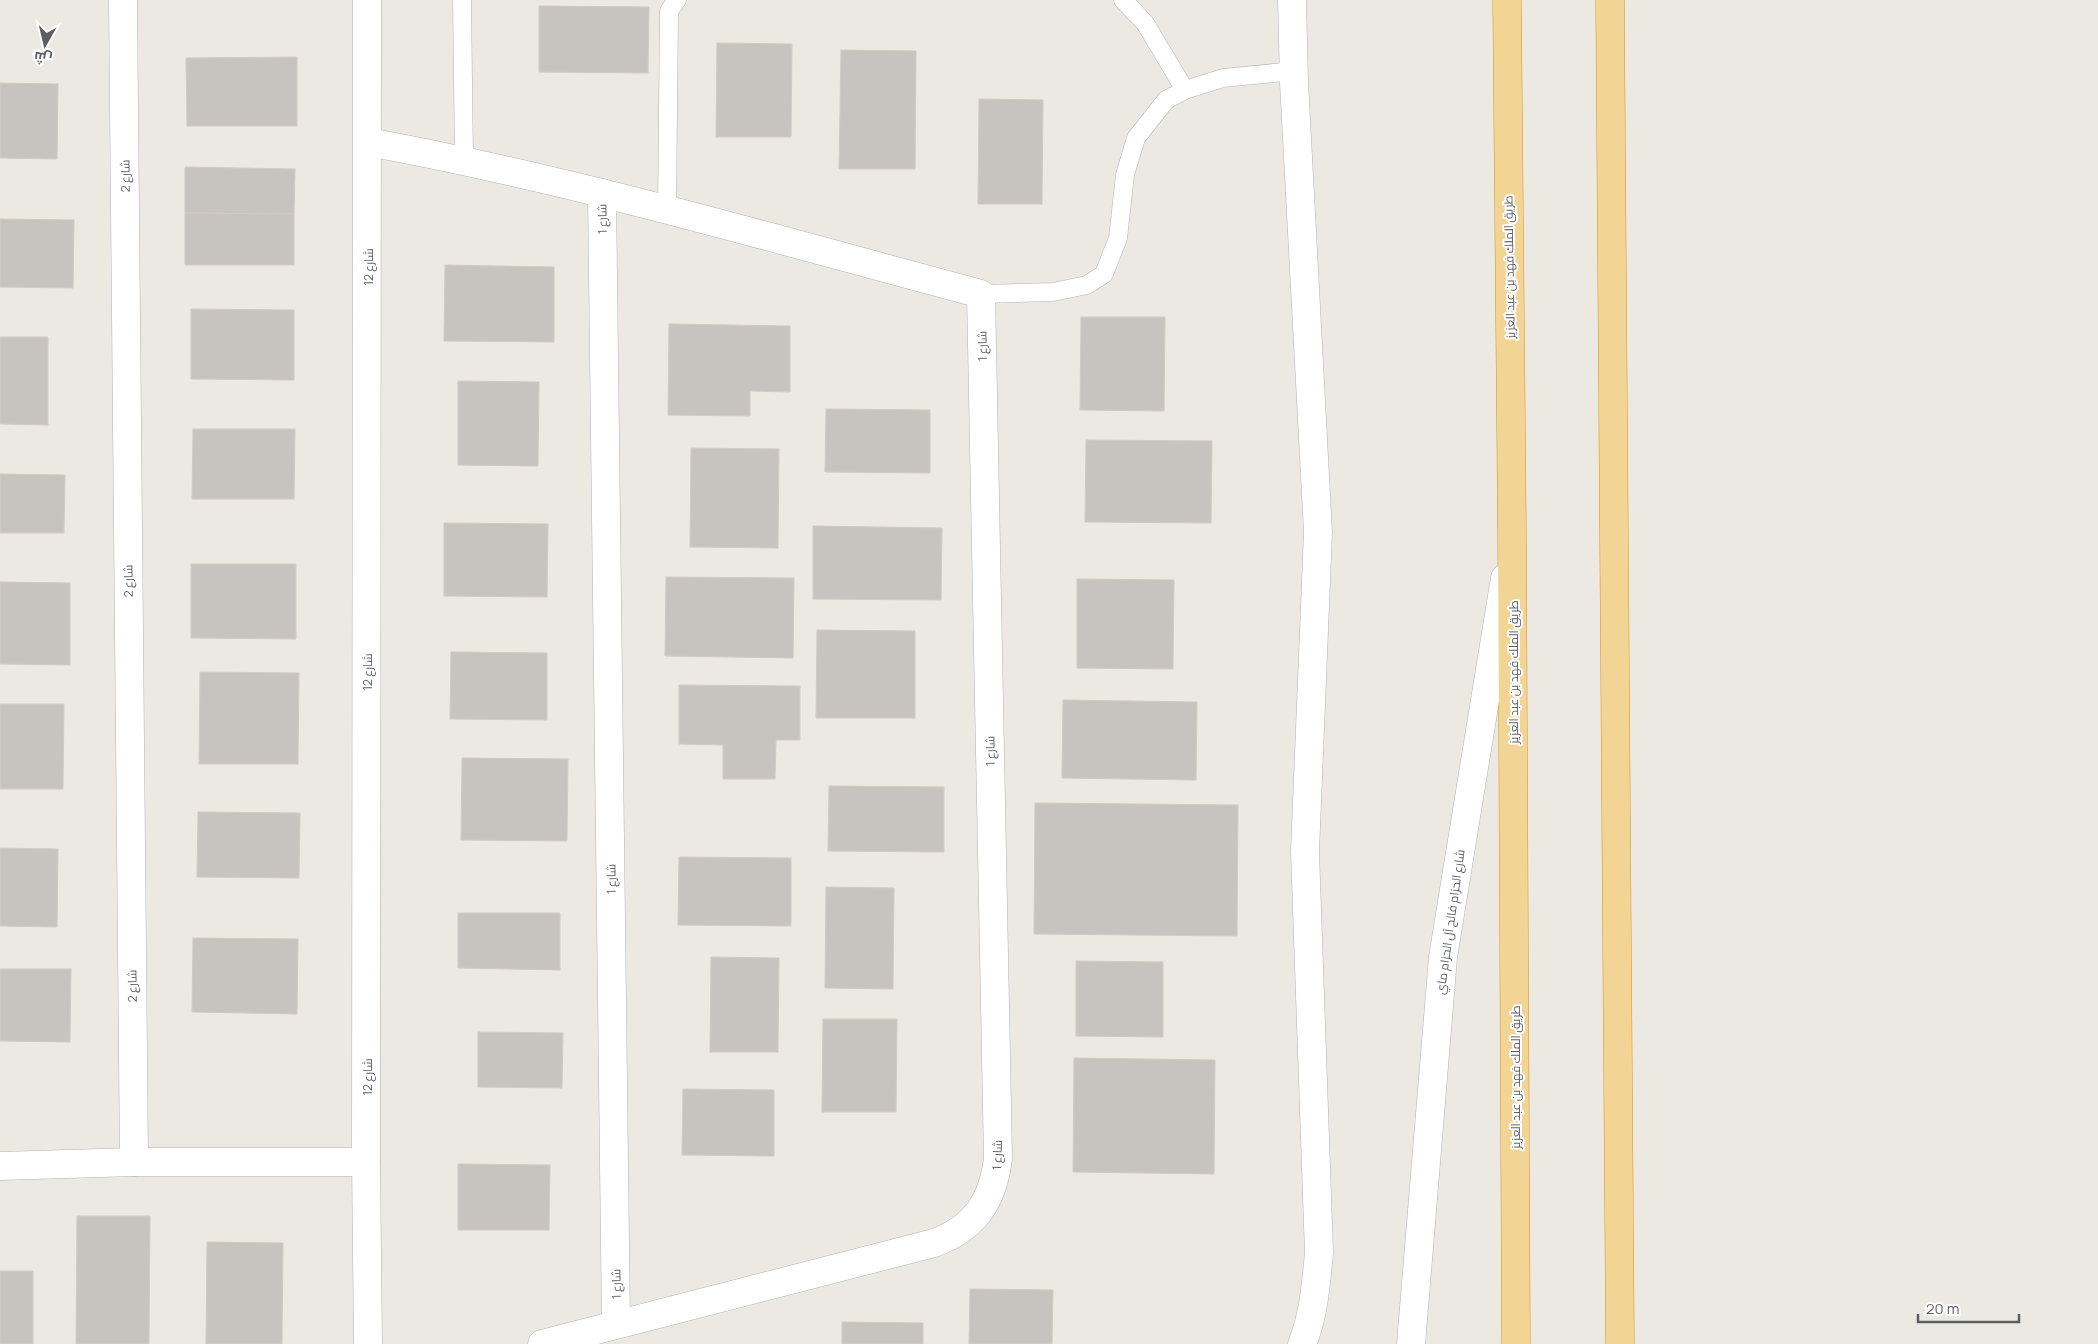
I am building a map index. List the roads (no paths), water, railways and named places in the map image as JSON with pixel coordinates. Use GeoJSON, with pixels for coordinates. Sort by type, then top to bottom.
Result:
{"type":"FeatureCollection","features":[{"type":"Feature","properties":{"kind":"highway","name":"طريق الملك فهد بن عبد العزيز"},"geometry":{"type":"LineString","coordinates":[[1507,0],[1516,1344]]}},
{"type":"Feature","properties":{"kind":"highway"},"geometry":{"type":"LineString","coordinates":[[1610,0],[1620,1344]]}},
{"type":"Feature","properties":{"kind":"street","name":"شارع 2"},"geometry":{"type":"LineString","coordinates":[[123,0],[134,1162]]}},
{"type":"Feature","properties":{"kind":"street","name":"شارع 12"},"geometry":{"type":"LineString","coordinates":[[367,0],[366,1162],[368,1344]]}},
{"type":"Feature","properties":{"kind":"street"},"geometry":{"type":"LineString","coordinates":[[1292,0],[1318,532],[1305,852],[1319,1253],[1316,1286],[1308,1329],[1302,1344]]}},
{"type":"Feature","properties":{"kind":"street","name":"شارع 1"},"geometry":{"type":"LineString","coordinates":[[368,142],[464,160],[602,193],[981,294],[998,1158],[996,1177],[989,1194],[973,1220],[952,1236],[934,1243],[542,1344]]}},
{"type":"Feature","properties":{"kind":"street","name":"شارع 1"},"geometry":{"type":"LineString","coordinates":[[602,193],[616,1324]]}},
{"type":"Feature","properties":{"kind":"street","name":"شارع الحزام فالح آل الحزام ماي"},"geometry":{"type":"LineString","coordinates":[[1411,1344],[1443,957],[1512,532]]}},
{"type":"Feature","properties":{"kind":"street"},"geometry":{"type":"LineString","coordinates":[[0,1166],[134,1162],[366,1162]]}},
{"type":"Feature","properties":{"kind":"lane"},"geometry":{"type":"LineString","coordinates":[[462,0],[464,160]]}},
{"type":"Feature","properties":{"kind":"lane"},"geometry":{"type":"LineString","coordinates":[[667,210],[669,11],[677,0]]}},
{"type":"Feature","properties":{"kind":"lane"},"geometry":{"type":"LineString","coordinates":[[1123,0],[1145,23],[1185,90]]}},
{"type":"Feature","properties":{"kind":"lane"},"geometry":{"type":"LineString","coordinates":[[981,294],[1053,292],[1086,285],[1104,274],[1118,238],[1125,175],[1136,138],[1166,100],[1185,90],[1223,78],[1294,71]]}}]}
